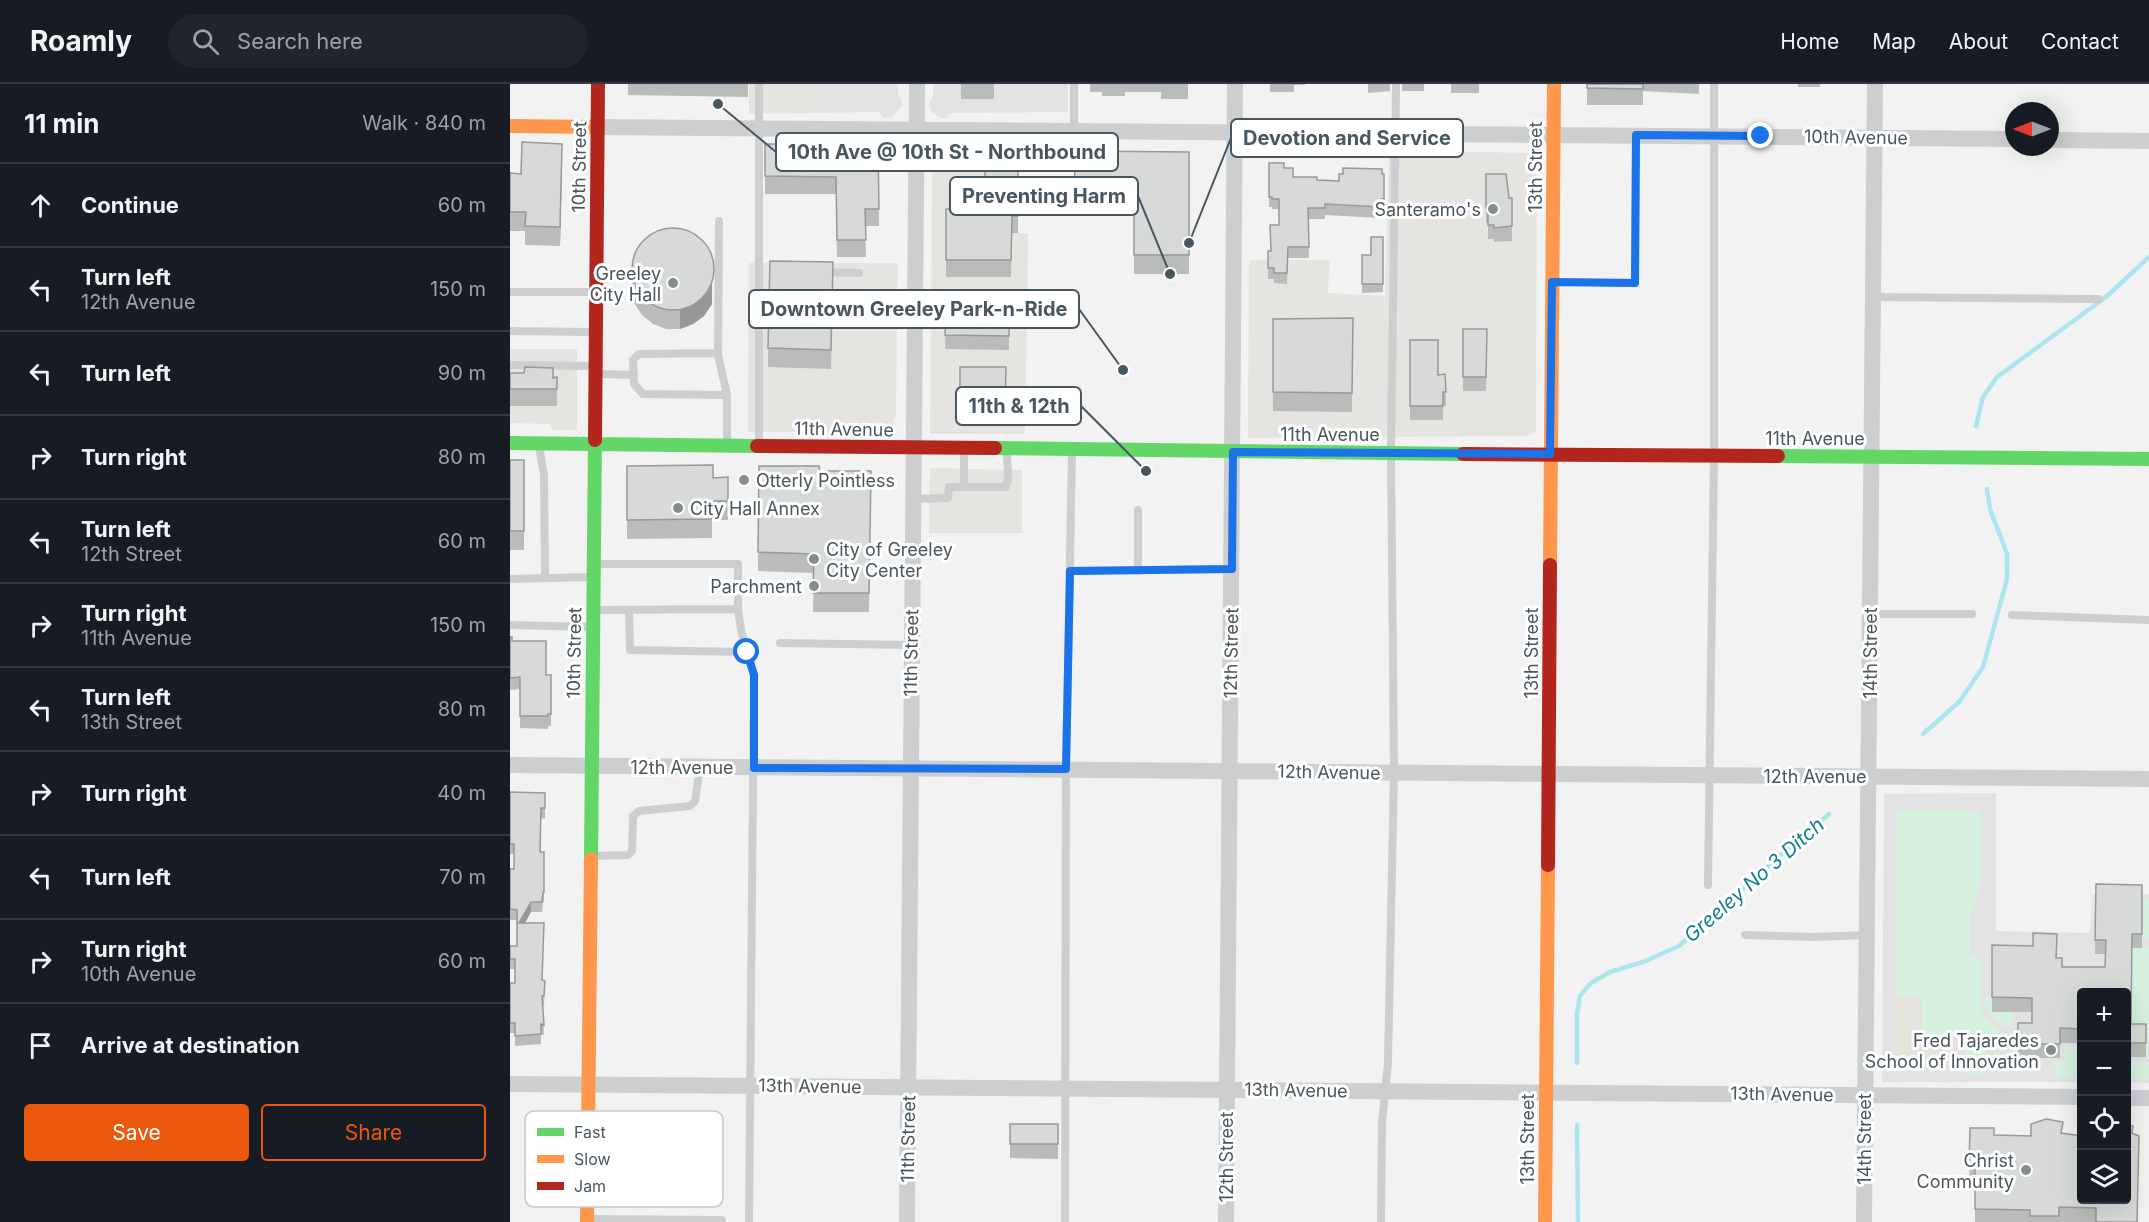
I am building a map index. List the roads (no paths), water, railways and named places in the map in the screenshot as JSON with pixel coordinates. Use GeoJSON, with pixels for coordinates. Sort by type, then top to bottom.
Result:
{"type":"FeatureCollection","features":[{"type":"Feature","properties":{"kind":"main road","name":"10th Street"},"geometry":{"type":"LineString","coordinates":[[587,1111],[598,84]]}},
{"type":"Feature","properties":{"kind":"main road","name":"13th Street"},"geometry":{"type":"LineString","coordinates":[[1545,1222],[1554,84]]}},
{"type":"Feature","properties":{"kind":"main road","name":"10th Avenue"},"geometry":{"type":"LineString","coordinates":[[510,126],[598,127]]}},
{"type":"Feature","properties":{"kind":"main road","name":"11th Avenue"},"geometry":{"type":"LineString","coordinates":[[510,443],[1233,452],[2149,459]]}},
{"type":"Feature","properties":{"kind":"street","name":"11th Street"},"geometry":{"type":"LineString","coordinates":[[907,1222],[916,84]]}},
{"type":"Feature","properties":{"kind":"street","name":"12th Street"},"geometry":{"type":"LineString","coordinates":[[1226,1222],[1235,84]]}},
{"type":"Feature","properties":{"kind":"street","name":"14th Street"},"geometry":{"type":"LineString","coordinates":[[1864,1222],[1875,84]]}},
{"type":"Feature","properties":{"kind":"street","name":"10th Avenue"},"geometry":{"type":"LineString","coordinates":[[598,127],[2005,139]]}},
{"type":"Feature","properties":{"kind":"street"},"geometry":{"type":"LineString","coordinates":[[2059,140],[2149,141]]}},
{"type":"Feature","properties":{"kind":"street","name":"12th Avenue"},"geometry":{"type":"LineString","coordinates":[[510,765],[2149,779]]}},
{"type":"Feature","properties":{"kind":"street","name":"13th Avenue"},"geometry":{"type":"LineString","coordinates":[[510,1084],[2077,1098]]}},
{"type":"Feature","properties":{"kind":"street"},"geometry":{"type":"LineString","coordinates":[[2131,1098],[2149,1098]]}},
{"type":"Feature","properties":{"kind":"lane"},"geometry":{"type":"LineString","coordinates":[[759,84],[759,446]]}},
{"type":"Feature","properties":{"kind":"lane"},"geometry":{"type":"LineString","coordinates":[[1074,84],[1074,130]]}},
{"type":"Feature","properties":{"kind":"lane"},"geometry":{"type":"LineString","coordinates":[[1381,1222],[1382,1123],[1388,1062],[1394,772],[1391,453],[1396,84]]}},
{"type":"Feature","properties":{"kind":"lane"},"geometry":{"type":"LineString","coordinates":[[1708,885],[1714,456],[1714,84]]}},
{"type":"Feature","properties":{"kind":"lane"},"geometry":{"type":"LineString","coordinates":[[1552,282],[1635,283],[1636,135]]}},
{"type":"Feature","properties":{"kind":"lane"},"geometry":{"type":"LineString","coordinates":[[719,221],[718,353],[727,394],[727,446]]}},
{"type":"Feature","properties":{"kind":"lane"},"geometry":{"type":"LineString","coordinates":[[758,271],[770,271]]}},
{"type":"Feature","properties":{"kind":"lane"},"geometry":{"type":"LineString","coordinates":[[814,272],[859,273]]}},
{"type":"Feature","properties":{"kind":"lane"},"geometry":{"type":"LineString","coordinates":[[510,292],[596,292]]}},
{"type":"Feature","properties":{"kind":"lane"},"geometry":{"type":"LineString","coordinates":[[1873,297],[2099,299]]}},
{"type":"Feature","properties":{"kind":"lane"},"geometry":{"type":"LineString","coordinates":[[510,331],[596,332]]}},
{"type":"Feature","properties":{"kind":"lane"},"geometry":{"type":"LineString","coordinates":[[718,353],[639,354],[633,360],[635,387],[643,394],[727,394]]}},
{"type":"Feature","properties":{"kind":"lane"},"geometry":{"type":"LineString","coordinates":[[510,365],[596,370],[633,375]]}},
{"type":"Feature","properties":{"kind":"lane"},"geometry":{"type":"LineString","coordinates":[[539,444],[544,470],[545,577]]}},
{"type":"Feature","properties":{"kind":"lane"},"geometry":{"type":"LineString","coordinates":[[964,449],[964,487]]}},
{"type":"Feature","properties":{"kind":"lane"},"geometry":{"type":"LineString","coordinates":[[913,499],[948,498],[949,487],[1006,487],[1008,449]]}},
{"type":"Feature","properties":{"kind":"lane"},"geometry":{"type":"LineString","coordinates":[[1065,1222],[1066,769],[1072,450]]}},
{"type":"Feature","properties":{"kind":"lane"},"geometry":{"type":"LineString","coordinates":[[1138,510],[1138,571]]}},
{"type":"Feature","properties":{"kind":"lane"},"geometry":{"type":"LineString","coordinates":[[510,579],[593,570],[738,564],[738,609],[741,630],[754,675],[749,1222]]}},
{"type":"Feature","properties":{"kind":"lane"},"geometry":{"type":"LineString","coordinates":[[1070,571],[1232,569]]}},
{"type":"Feature","properties":{"kind":"lane"},"geometry":{"type":"LineString","coordinates":[[593,610],[738,609]]}},
{"type":"Feature","properties":{"kind":"lane"},"geometry":{"type":"LineString","coordinates":[[629,610],[630,650],[747,652]]}},
{"type":"Feature","properties":{"kind":"lane"},"geometry":{"type":"LineString","coordinates":[[1870,614],[1972,614]]}},
{"type":"Feature","properties":{"kind":"lane"},"geometry":{"type":"LineString","coordinates":[[2012,615],[2149,620]]}},
{"type":"Feature","properties":{"kind":"lane"},"geometry":{"type":"LineString","coordinates":[[510,625],[592,628]]}},
{"type":"Feature","properties":{"kind":"lane"},"geometry":{"type":"LineString","coordinates":[[780,643],[912,645]]}},
{"type":"Feature","properties":{"kind":"lane"},"geometry":{"type":"LineString","coordinates":[[590,856],[628,855],[632,851],[633,816],[639,811],[690,806],[695,801],[700,767]]}},
{"type":"Feature","properties":{"kind":"lane"},"geometry":{"type":"LineString","coordinates":[[1745,935],[1814,937],[1867,935]]}},
{"type":"Feature","properties":{"kind":"lane"},"geometry":{"type":"LineString","coordinates":[[587,1221],[722,1220]]}},
{"type":"Feature","properties":{"kind":"waterway","name":"Greeley No 3 Ditch"},"geometry":{"type":"LineString","coordinates":[[1976,426],[1983,397],[1997,377],[2106,297],[2149,257]]}},
{"type":"Feature","properties":{"kind":"waterway","name":"Greeley No 3 Ditch"},"geometry":{"type":"LineString","coordinates":[[1923,734],[1959,702],[1983,667],[2007,579],[2007,554],[1990,509],[1987,489]]}},
{"type":"Feature","properties":{"kind":"waterway","name":"Greeley No 3 Ditch"},"geometry":{"type":"LineString","coordinates":[[1577,1063],[1577,1014],[1580,996],[1591,983],[1610,972],[1643,962],[1679,946],[1829,814]]}},
{"type":"Feature","properties":{"kind":"waterway","name":"Greeley No 3 Ditch"},"geometry":{"type":"LineString","coordinates":[[1577,1125],[1578,1222]]}},
{"type":"Feature","properties":{"kind":"place","name":"10th Ave @ 10th St - Northbound"},"geometry":{"type":"Point","coordinates":[718,104]}},
{"type":"Feature","properties":{"kind":"place","name":"Santeramo's"},"geometry":{"type":"Point","coordinates":[1493,209]}},
{"type":"Feature","properties":{"kind":"place","name":"Devotion and Service"},"geometry":{"type":"Point","coordinates":[1189,243]}},
{"type":"Feature","properties":{"kind":"place","name":"Preventing Harm"},"geometry":{"type":"Point","coordinates":[1170,274]}},
{"type":"Feature","properties":{"kind":"place","name":"Greeley City Hall"},"geometry":{"type":"Point","coordinates":[673,283]}},
{"type":"Feature","properties":{"kind":"place","name":"Downtown Greeley Park-n-Ride"},"geometry":{"type":"Point","coordinates":[1123,370]}},
{"type":"Feature","properties":{"kind":"place","name":"11th & 12th"},"geometry":{"type":"Point","coordinates":[1146,471]}},
{"type":"Feature","properties":{"kind":"place","name":"Otterly Pointless"},"geometry":{"type":"Point","coordinates":[744,480]}},
{"type":"Feature","properties":{"kind":"place","name":"City Hall Annex"},"geometry":{"type":"Point","coordinates":[678,508]}},
{"type":"Feature","properties":{"kind":"place","name":"City of Greeley City Center"},"geometry":{"type":"Point","coordinates":[814,559]}},
{"type":"Feature","properties":{"kind":"place","name":"Parchment"},"geometry":{"type":"Point","coordinates":[814,586]}},
{"type":"Feature","properties":{"kind":"place","name":"Fred Tajaredes School of Innovation"},"geometry":{"type":"Point","coordinates":[2051,1050]}},
{"type":"Feature","properties":{"kind":"place","name":"Christ Community"},"geometry":{"type":"Point","coordinates":[2026,1170]}}]}
